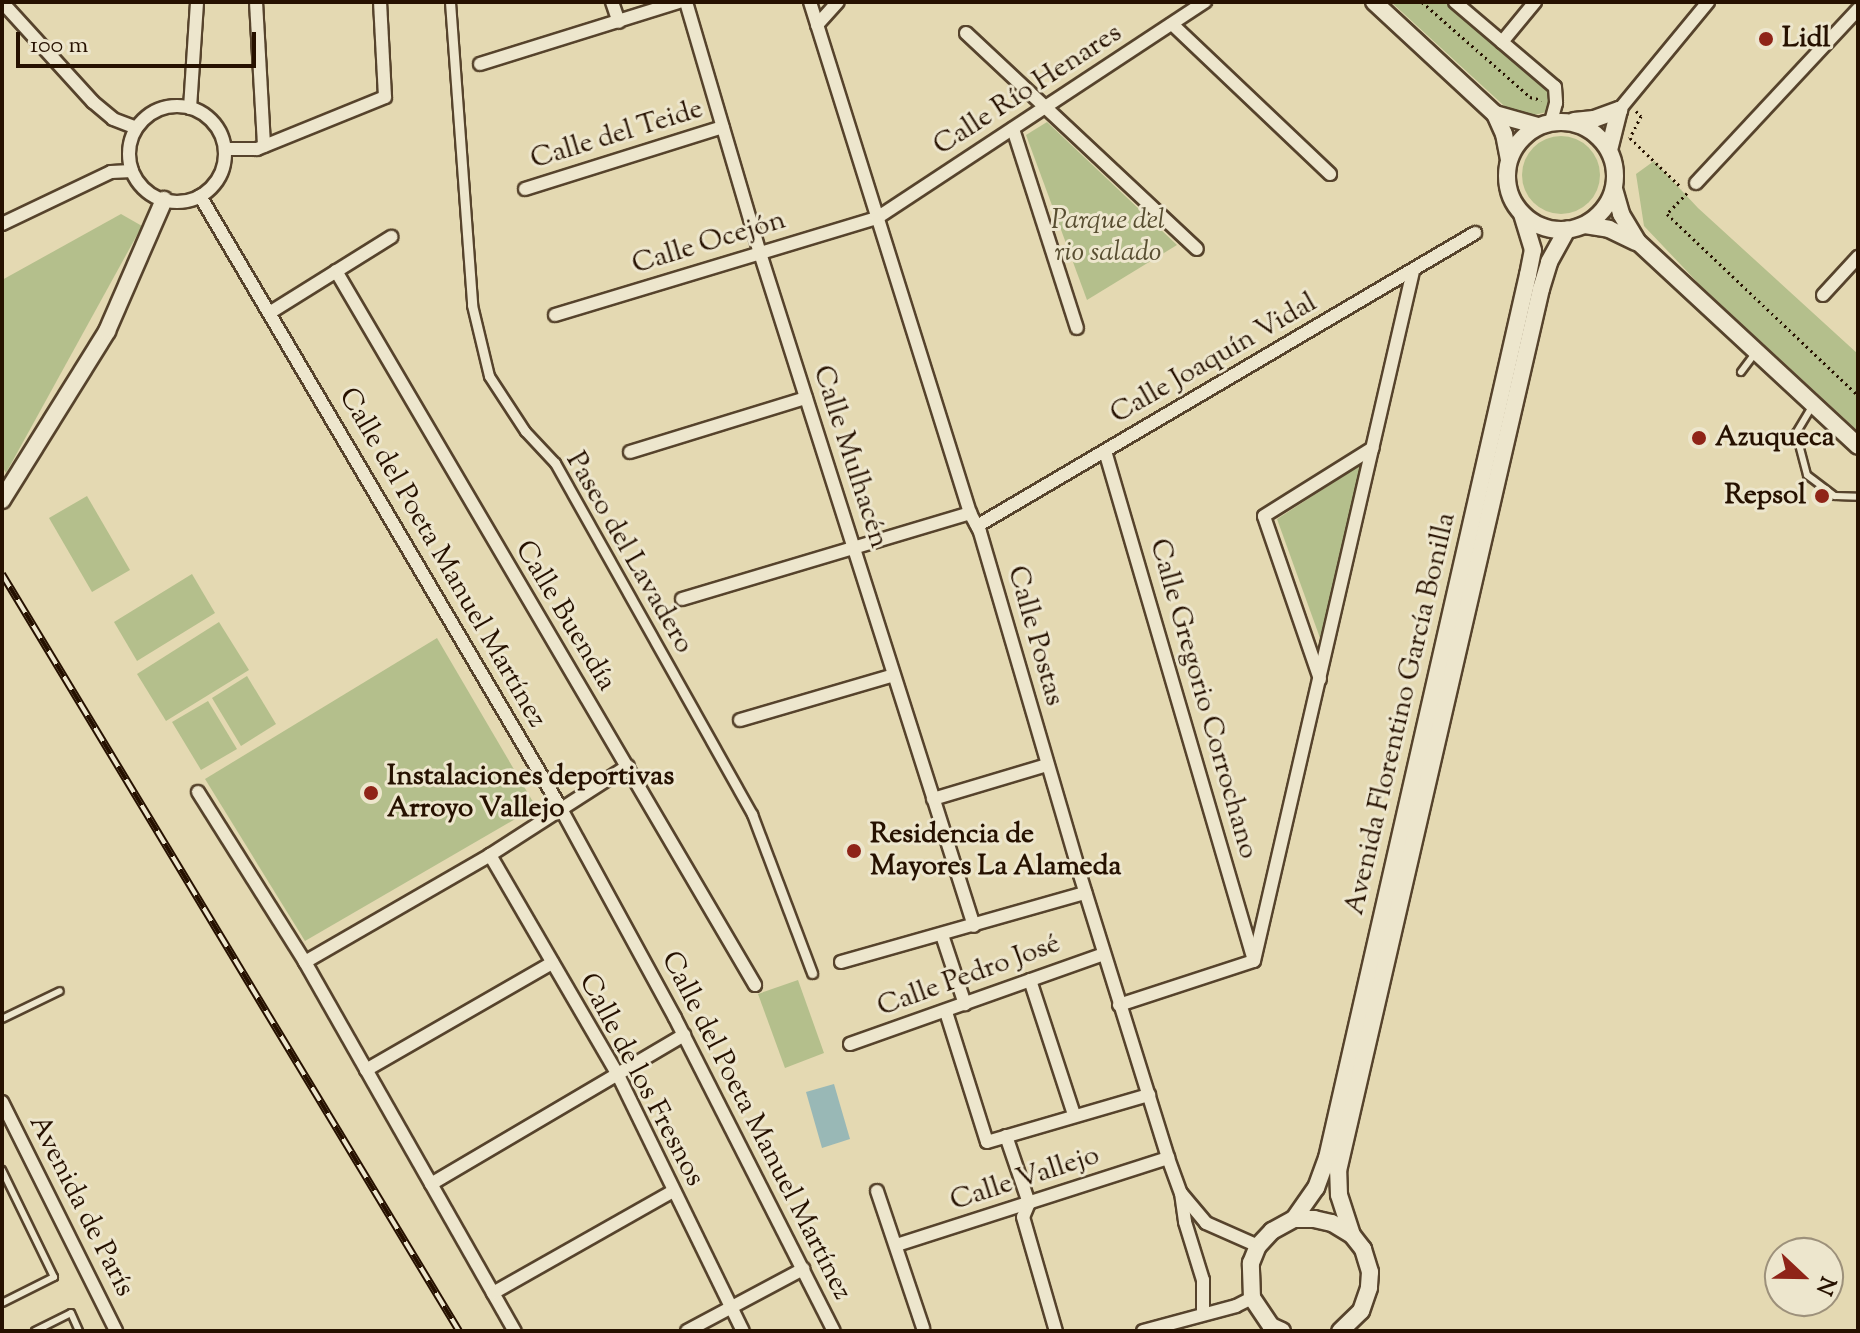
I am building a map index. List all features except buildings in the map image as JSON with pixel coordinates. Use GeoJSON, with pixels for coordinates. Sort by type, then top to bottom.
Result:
{"type":"FeatureCollection","features":[{"type":"Feature","properties":{"kind":"street"},"geometry":{"type":"LineString","coordinates":[[2,2],[93,102],[113,119],[136,128]]}},
{"type":"Feature","properties":{"kind":"street"},"geometry":{"type":"LineString","coordinates":[[190,108],[197,2]]}},
{"type":"Feature","properties":{"kind":"street"},"geometry":{"type":"LineString","coordinates":[[256,2],[264,146]]}},
{"type":"Feature","properties":{"kind":"street"},"geometry":{"type":"LineString","coordinates":[[225,149],[245,151],[264,146],[385,97],[380,2]]}},
{"type":"Feature","properties":{"kind":"street","name":"Paseo del Lavadero"},"geometry":{"type":"LineString","coordinates":[[450,2],[472,305],[489,376],[525,431],[555,463],[752,814],[812,973]]}},
{"type":"Feature","properties":{"kind":"street"},"geometry":{"type":"LineString","coordinates":[[612,2],[619,22]]}},
{"type":"Feature","properties":{"kind":"street"},"geometry":{"type":"LineString","coordinates":[[480,64],[679,2]]}},
{"type":"Feature","properties":{"kind":"street","name":"Calle Mulhacén"},"geometry":{"type":"LineString","coordinates":[[686,2],[760,253],[974,926]]}},
{"type":"Feature","properties":{"kind":"street","name":"Calle Postas"},"geometry":{"type":"LineString","coordinates":[[810,2],[970,513],[977,526],[1085,893],[1168,1158],[1181,1193],[1206,1223],[1258,1246]]}},
{"type":"Feature","properties":{"kind":"street"},"geometry":{"type":"LineString","coordinates":[[817,25],[838,2]]}},
{"type":"Feature","properties":{"kind":"street","name":"Calle Río Henares"},"geometry":{"type":"LineString","coordinates":[[877,218],[1205,2]]}},
{"type":"Feature","properties":{"kind":"street"},"geometry":{"type":"LineString","coordinates":[[1374,2],[1495,114],[1504,134],[1509,160],[1508,189],[1522,214],[1551,229],[1567,230],[1585,225],[1598,216],[1614,189]]}},
{"type":"Feature","properties":{"kind":"street"},"geometry":{"type":"LineString","coordinates":[[1455,2],[1555,87],[1552,123]]}},
{"type":"Feature","properties":{"kind":"street"},"geometry":{"type":"LineString","coordinates":[[1502,42],[1535,2]]}},
{"type":"Feature","properties":{"kind":"street"},"geometry":{"type":"LineString","coordinates":[[1609,150],[1626,109],[1708,2]]}},
{"type":"Feature","properties":{"kind":"street"},"geometry":{"type":"LineString","coordinates":[[1696,183],[1858,9]]}},
{"type":"Feature","properties":{"kind":"street"},"geometry":{"type":"LineString","coordinates":[[1172,24],[1330,174]]}},
{"type":"Feature","properties":{"kind":"street"},"geometry":{"type":"LineString","coordinates":[[966,33],[1197,249]]}},
{"type":"Feature","properties":{"kind":"street"},"geometry":{"type":"LineString","coordinates":[[190,108],[214,123],[225,149],[219,176],[200,196],[177,202],[164,200],[145,190],[132,171],[131,142],[136,128],[160,109],[190,108]]}},
{"type":"Feature","properties":{"kind":"street"},"geometry":{"type":"LineString","coordinates":[[1509,160],[1525,135],[1552,123],[1594,119],[1626,109]]}},
{"type":"Feature","properties":{"kind":"street"},"geometry":{"type":"LineString","coordinates":[[1495,114],[1584,126],[1598,136],[1614,163],[1614,189],[1625,224],[1638,242],[1858,446]]}},
{"type":"Feature","properties":{"kind":"street","name":"Calle del Teide"},"geometry":{"type":"LineString","coordinates":[[525,189],[723,127]]}},
{"type":"Feature","properties":{"kind":"street"},"geometry":{"type":"LineString","coordinates":[[1013,129],[1077,328]]}},
{"type":"Feature","properties":{"kind":"street"},"geometry":{"type":"LineString","coordinates":[[2,224],[111,172],[132,171]]}},
{"type":"Feature","properties":{"kind":"street","name":"Calle del Poeta Manuel Martínez"},"geometry":{"type":"LineString","coordinates":[[200,196],[560,807],[684,1035],[834,1331]]}},
{"type":"Feature","properties":{"kind":"street"},"geometry":{"type":"LineString","coordinates":[[5,496],[107,331],[164,200]]}},
{"type":"Feature","properties":{"kind":"street","name":"Avenida Florentino García Bonilla"},"geometry":{"type":"LineString","coordinates":[[1258,1246],[1272,1231],[1294,1219],[1316,1188],[1327,1158],[1533,250],[1522,214]]}},
{"type":"Feature","properties":{"kind":"street","name":"Calle Ocejón"},"geometry":{"type":"LineString","coordinates":[[555,315],[877,218]]}},
{"type":"Feature","properties":{"kind":"street"},"geometry":{"type":"LineString","coordinates":[[1585,225],[1609,229],[1638,242]]}},
{"type":"Feature","properties":{"kind":"street","name":"Avenida Florentino García Bonilla"},"geometry":{"type":"LineString","coordinates":[[1340,1331],[1351,1324],[1361,1311],[1369,1288],[1370,1272],[1363,1249],[1352,1235],[1339,1195],[1338,1171],[1541,289],[1549,262],[1567,230]]}},
{"type":"Feature","properties":{"kind":"street","name":"Calle Joaquín Vidal"},"geometry":{"type":"LineString","coordinates":[[977,526],[1475,233]]}},
{"type":"Feature","properties":{"kind":"street"},"geometry":{"type":"LineString","coordinates":[[271,312],[391,237]]}},
{"type":"Feature","properties":{"kind":"street"},"geometry":{"type":"LineString","coordinates":[[1823,295],[1858,257]]}},
{"type":"Feature","properties":{"kind":"street","name":"Calle Buendía"},"geometry":{"type":"LineString","coordinates":[[336,271],[755,985]]}},
{"type":"Feature","properties":{"kind":"street"},"geometry":{"type":"LineString","coordinates":[[1119,1005],[1254,961],[1413,271]]}},
{"type":"Feature","properties":{"kind":"street"},"geometry":{"type":"LineString","coordinates":[[630,452],[806,398]]}},
{"type":"Feature","properties":{"kind":"street"},"geometry":{"type":"LineString","coordinates":[[1320,679],[1264,516],[1373,448]]}},
{"type":"Feature","properties":{"kind":"street","name":"Calle Gregorio Corrochano"},"geometry":{"type":"LineString","coordinates":[[1105,451],[1254,961]]}},
{"type":"Feature","properties":{"kind":"street"},"geometry":{"type":"LineString","coordinates":[[682,599],[970,513]]}},
{"type":"Feature","properties":{"kind":"street"},"geometry":{"type":"LineString","coordinates":[[740,720],[894,675]]}},
{"type":"Feature","properties":{"kind":"street"},"geometry":{"type":"LineString","coordinates":[[933,799],[1047,765]]}},
{"type":"Feature","properties":{"kind":"street"},"geometry":{"type":"LineString","coordinates":[[305,962],[490,855],[628,766]]}},
{"type":"Feature","properties":{"kind":"street"},"geometry":{"type":"LineString","coordinates":[[198,792],[305,962],[515,1331]]}},
{"type":"Feature","properties":{"kind":"street","name":"Calle de los Fresnos"},"geometry":{"type":"LineString","coordinates":[[490,855],[617,1073],[743,1331]]}},
{"type":"Feature","properties":{"kind":"street"},"geometry":{"type":"LineString","coordinates":[[841,962],[1085,893]]}},
{"type":"Feature","properties":{"kind":"street"},"geometry":{"type":"LineString","coordinates":[[942,935],[965,1004]]}},
{"type":"Feature","properties":{"kind":"street","name":"Calle Pedro José"},"geometry":{"type":"LineString","coordinates":[[850,1044],[1104,954]]}},
{"type":"Feature","properties":{"kind":"street"},"geometry":{"type":"LineString","coordinates":[[366,1070],[552,963]]}},
{"type":"Feature","properties":{"kind":"street"},"geometry":{"type":"LineString","coordinates":[[1030,980],[1074,1115]]}},
{"type":"Feature","properties":{"kind":"street"},"geometry":{"type":"LineString","coordinates":[[946,1012],[987,1142],[1149,1095]]}},
{"type":"Feature","properties":{"kind":"street"},"geometry":{"type":"LineString","coordinates":[[431,1184],[684,1035]]}},
{"type":"Feature","properties":{"kind":"street","name":"Avenida de París"},"geometry":{"type":"LineString","coordinates":[[2,1102],[116,1331]]}},
{"type":"Feature","properties":{"kind":"street"},"geometry":{"type":"LineString","coordinates":[[1006,1136],[1029,1203],[1023,1217],[1056,1331]]}},
{"type":"Feature","properties":{"kind":"street","name":"Calle Vallejo"},"geometry":{"type":"LineString","coordinates":[[897,1245],[1168,1158]]}},
{"type":"Feature","properties":{"kind":"street"},"geometry":{"type":"LineString","coordinates":[[493,1293],[673,1191]]}},
{"type":"Feature","properties":{"kind":"street"},"geometry":{"type":"LineString","coordinates":[[877,1191],[923,1328]]}},
{"type":"Feature","properties":{"kind":"street"},"geometry":{"type":"LineString","coordinates":[[1181,1193],[1185,1222],[1203,1280],[1203,1314]]}},
{"type":"Feature","properties":{"kind":"street"},"geometry":{"type":"LineString","coordinates":[[1294,1219],[1332,1223],[1352,1235]]}},
{"type":"Feature","properties":{"kind":"street"},"geometry":{"type":"LineString","coordinates":[[1258,1246],[1249,1276],[1252,1298],[1275,1329]]}},
{"type":"Feature","properties":{"kind":"street"},"geometry":{"type":"LineString","coordinates":[[687,1331],[730,1305],[803,1269]]}},
{"type":"Feature","properties":{"kind":"street"},"geometry":{"type":"LineString","coordinates":[[1143,1331],[1236,1306],[1252,1298]]}},
{"type":"Feature","properties":{"kind":"lane"},"geometry":{"type":"LineString","coordinates":[[1741,372],[1756,352]]}},
{"type":"Feature","properties":{"kind":"lane"},"geometry":{"type":"LineString","coordinates":[[1813,405],[1796,433],[1807,475],[1835,496],[1858,497]]}},
{"type":"Feature","properties":{"kind":"lane"},"geometry":{"type":"LineString","coordinates":[[2,1019],[60,991]]}},
{"type":"Feature","properties":{"kind":"lane"},"geometry":{"type":"LineString","coordinates":[[2,1170],[54,1277],[2,1303]]}},
{"type":"Feature","properties":{"kind":"lane"},"geometry":{"type":"LineString","coordinates":[[35,1331],[71,1313],[79,1331]]}},
{"type":"Feature","properties":{"kind":"path"},"geometry":{"type":"LineString","coordinates":[[1626,109],[1641,116],[1630,138],[1687,193],[1667,214],[1858,395]]}},
{"type":"Feature","properties":{"kind":"green space"},"geometry":{"type":"Polygon","coordinates":[[[1391,2],[1450,2],[1556,96],[1555,110],[1530,116],[1513,114],[1391,2]]]}},
{"type":"Feature","properties":{"kind":"green space","name":"Parque del rio salado"},"geometry":{"type":"Polygon","coordinates":[[[1047,122],[1177,245],[1087,300],[1026,135],[1047,122]]]}},
{"type":"Feature","properties":{"kind":"green space"},"geometry":{"type":"Polygon","coordinates":[[[1553,136],[1569,136],[1583,142],[1594,153],[1600,175],[1594,197],[1583,208],[1569,214],[1553,214],[1539,208],[1528,197],[1522,183],[1522,167],[1528,153],[1539,142],[1553,136]]]}},
{"type":"Feature","properties":{"kind":"green space"},"geometry":{"type":"Polygon","coordinates":[[[1654,161],[1698,208],[1858,354],[1858,431],[1700,285],[1644,226],[1636,174],[1654,161]]]}},
{"type":"Feature","properties":{"kind":"green space"},"geometry":{"type":"Polygon","coordinates":[[[121,214],[142,226],[6,473],[2,466],[2,280],[121,214]]]}},
{"type":"Feature","properties":{"kind":"green space"},"geometry":{"type":"Polygon","coordinates":[[[1362,464],[1320,638],[1277,519],[1362,464]]]}},
{"type":"Feature","properties":{"kind":"green space"},"geometry":{"type":"Polygon","coordinates":[[[87,496],[130,570],[92,592],[49,518],[87,496]]]}},
{"type":"Feature","properties":{"kind":"green space"},"geometry":{"type":"Polygon","coordinates":[[[192,574],[215,613],[137,661],[114,622],[192,574]]]}},
{"type":"Feature","properties":{"kind":"green space"},"geometry":{"type":"Polygon","coordinates":[[[219,622],[249,670],[166,721],[137,674],[219,622]]]}},
{"type":"Feature","properties":{"kind":"green space","name":"Instalaciones deportivas Arroyo Vallejo"},"geometry":{"type":"Polygon","coordinates":[[[437,638],[536,807],[305,941],[205,779],[437,638]]]}},
{"type":"Feature","properties":{"kind":"green space"},"geometry":{"type":"Polygon","coordinates":[[[247,676],[276,724],[241,746],[212,698],[247,676]]]}},
{"type":"Feature","properties":{"kind":"green space"},"geometry":{"type":"Polygon","coordinates":[[[208,701],[237,749],[201,770],[172,722],[208,701]]]}},
{"type":"Feature","properties":{"kind":"green space"},"geometry":{"type":"Polygon","coordinates":[[[798,980],[824,1053],[785,1068],[758,994],[798,980]]]}},
{"type":"Feature","properties":{"kind":"water"},"geometry":{"type":"Polygon","coordinates":[[[834,1084],[850,1139],[822,1148],[806,1092],[834,1084]]]}},
{"type":"Feature","properties":{"kind":"railway"},"geometry":{"type":"LineString","coordinates":[[2,574],[459,1331]]}},
{"type":"Feature","properties":{"kind":"place","name":"Lidl"},"geometry":{"type":"Point","coordinates":[1766,39]}},
{"type":"Feature","properties":{"kind":"place","name":"Azuqueca"},"geometry":{"type":"Point","coordinates":[1699,438]}},
{"type":"Feature","properties":{"kind":"place","name":"Repsol"},"geometry":{"type":"Point","coordinates":[1822,496]}},
{"type":"Feature","properties":{"kind":"place","name":"Instalaciones deportivas Arroyo Vallejo"},"geometry":{"type":"Point","coordinates":[371,793]}},
{"type":"Feature","properties":{"kind":"place","name":"Residencia de Mayores La Alameda"},"geometry":{"type":"Point","coordinates":[854,851]}}]}
